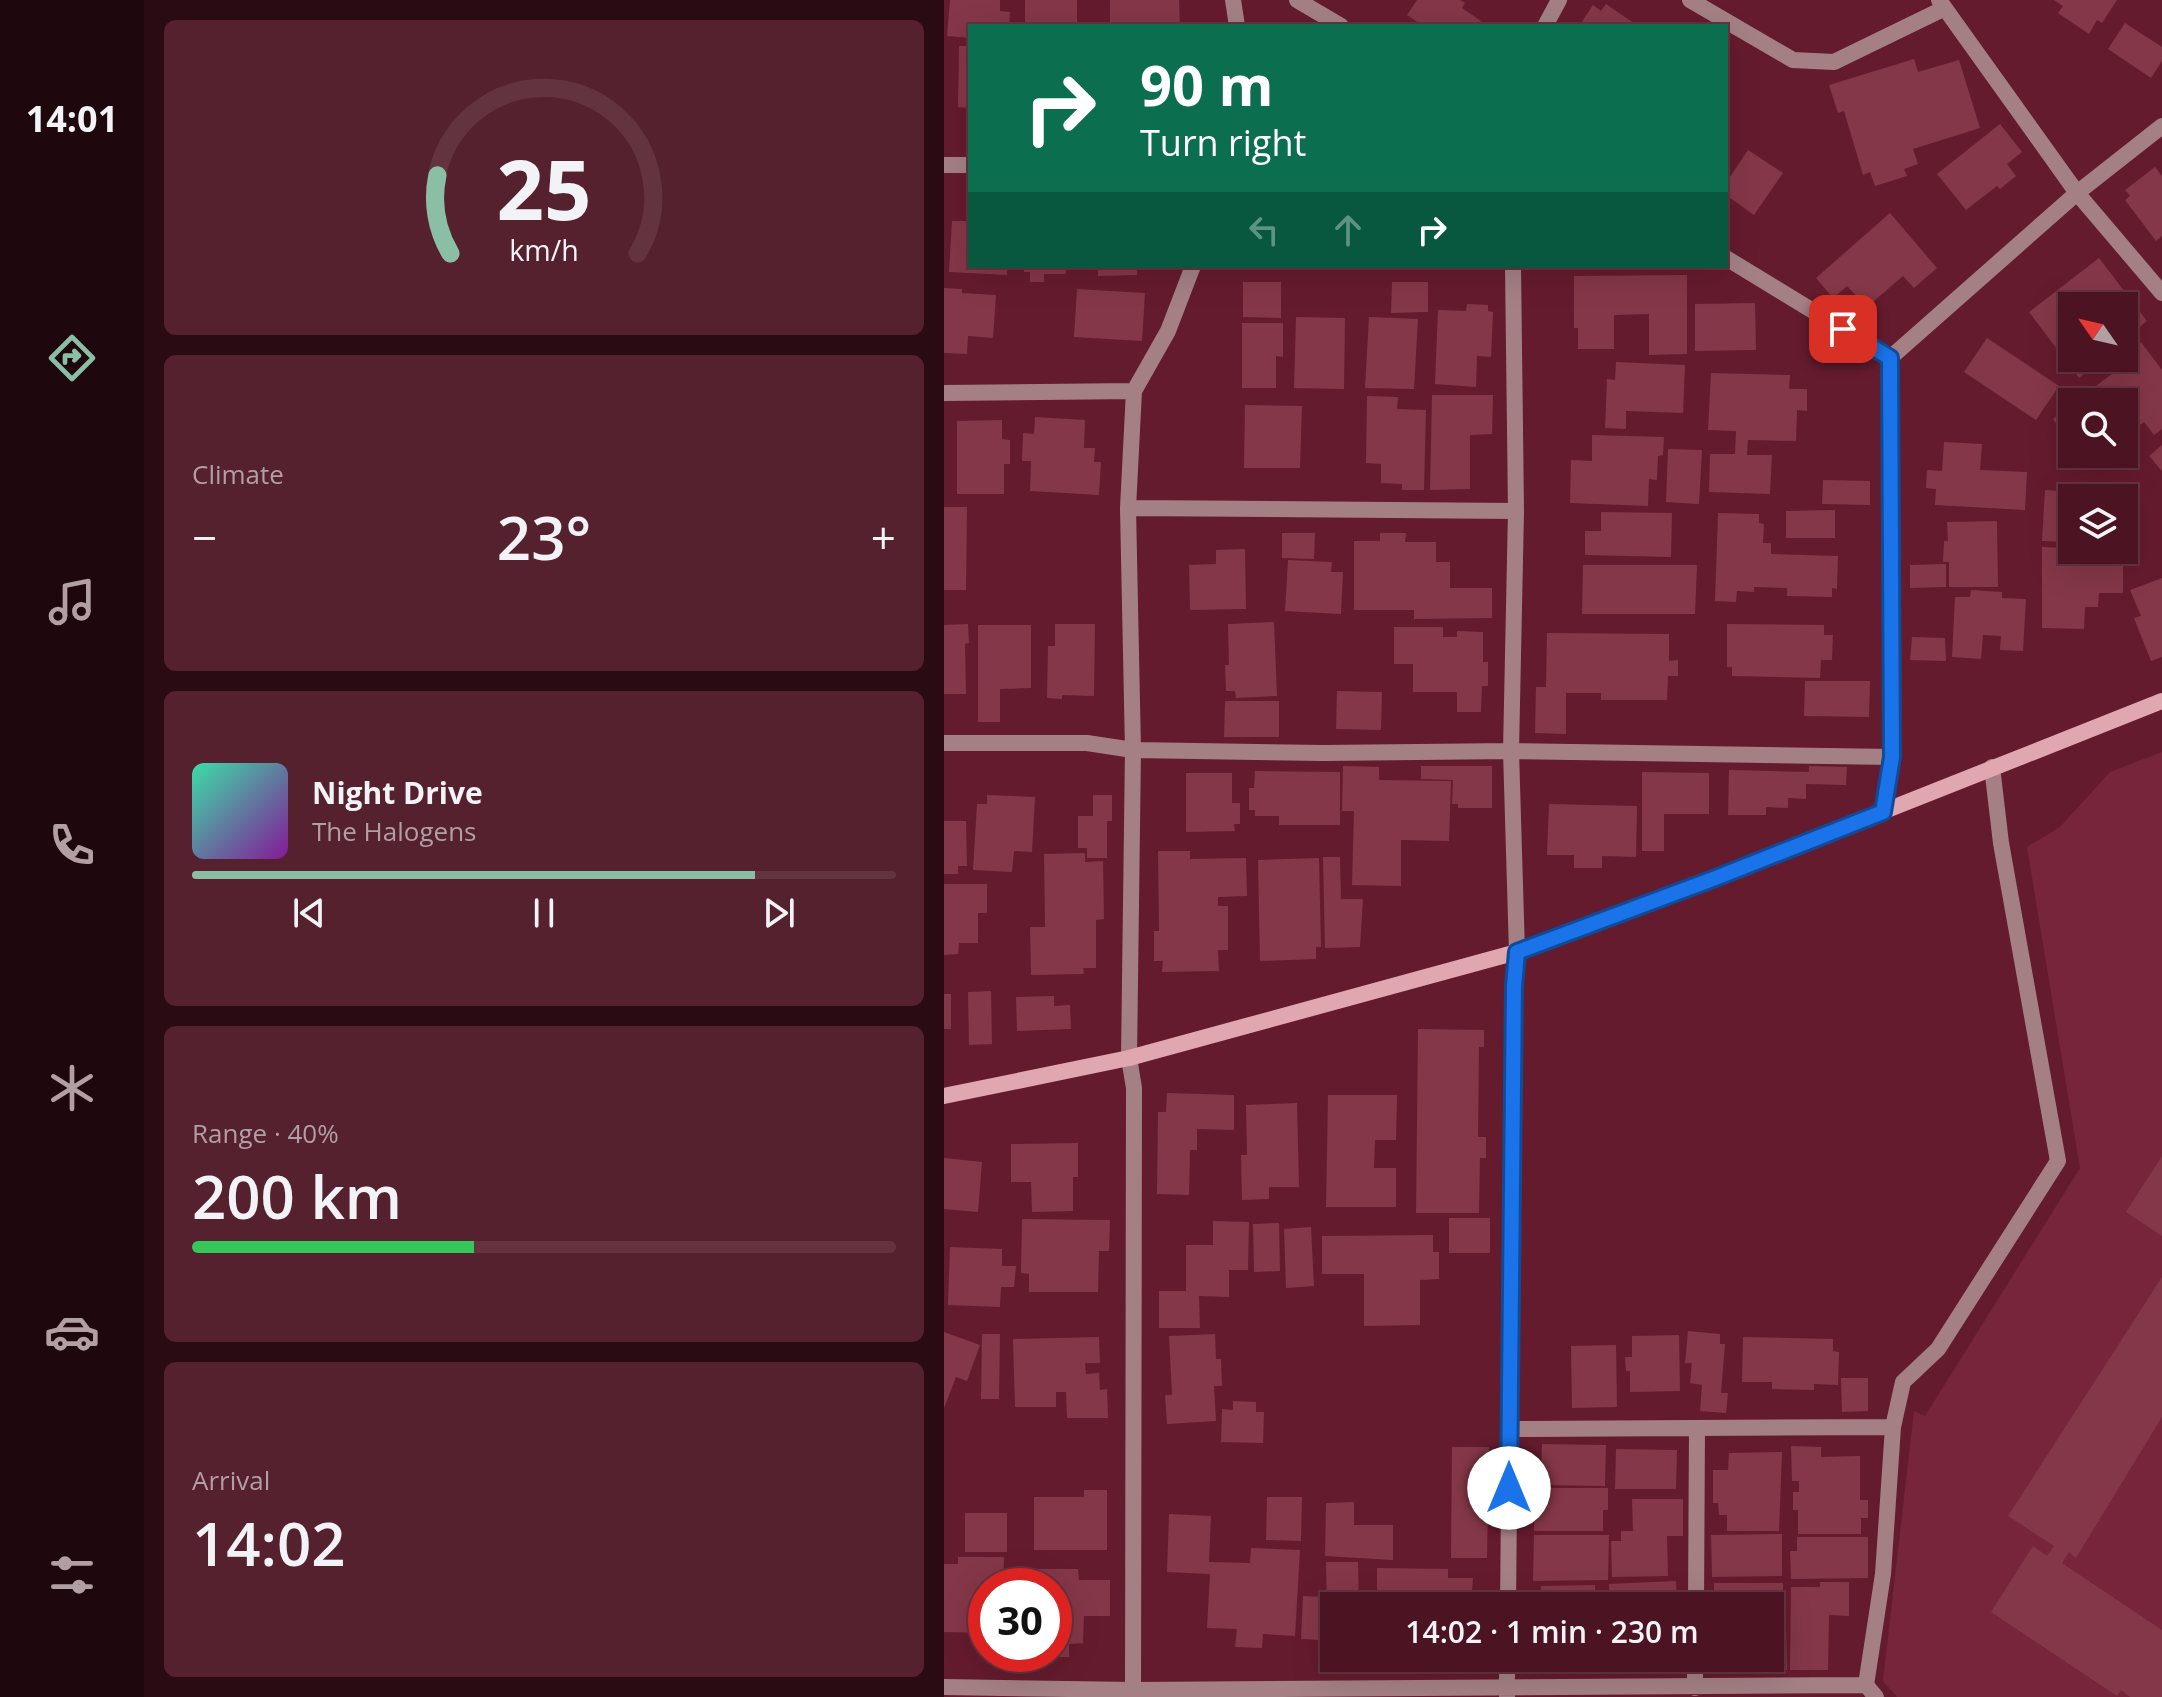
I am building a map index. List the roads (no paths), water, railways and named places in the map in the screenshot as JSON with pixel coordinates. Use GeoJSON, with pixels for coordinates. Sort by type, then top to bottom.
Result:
{"type":"FeatureCollection","features":[{"type":"Feature","properties":{"kind":"street"},"geometry":{"type":"LineString","coordinates":[[1233,0],[1237,24]]}},
{"type":"Feature","properties":{"kind":"street"},"geometry":{"type":"LineString","coordinates":[[1297,0],[1338,24]]}},
{"type":"Feature","properties":{"kind":"street"},"geometry":{"type":"LineString","coordinates":[[1546,24],[1559,0]]}},
{"type":"Feature","properties":{"kind":"street"},"geometry":{"type":"LineString","coordinates":[[1690,0],[1793,60],[1834,62],[1941,4],[2077,193],[2162,293]]}},
{"type":"Feature","properties":{"kind":"street"},"geometry":{"type":"LineString","coordinates":[[1883,812],[1892,757],[1890,358],[2077,193],[2162,126]]}},
{"type":"Feature","properties":{"kind":"street"},"geometry":{"type":"LineString","coordinates":[[944,165],[968,165]]}},
{"type":"Feature","properties":{"kind":"street"},"geometry":{"type":"LineString","coordinates":[[1728,259],[1890,358]]}},
{"type":"Feature","properties":{"kind":"street"},"geometry":{"type":"LineString","coordinates":[[1133,1693],[1134,1088],[1129,1058],[1133,750],[1128,508],[1134,391],[1168,331],[1192,268]]}},
{"type":"Feature","properties":{"kind":"street"},"geometry":{"type":"LineString","coordinates":[[1508,1592],[1514,986],[1517,952],[1511,751],[1516,511],[1513,268]]}},
{"type":"Feature","properties":{"kind":"street"},"geometry":{"type":"LineString","coordinates":[[944,393],[1134,391]]}},
{"type":"Feature","properties":{"kind":"street"},"geometry":{"type":"LineString","coordinates":[[1128,508],[1516,511]]}},
{"type":"Feature","properties":{"kind":"street"},"geometry":{"type":"LineString","coordinates":[[944,1096],[1129,1058],[1517,952],[1713,879],[2162,701]]}},
{"type":"Feature","properties":{"kind":"street"},"geometry":{"type":"LineString","coordinates":[[944,743],[1087,743],[1133,750],[1323,753],[1511,751],[1892,757]]}},
{"type":"Feature","properties":{"kind":"street"},"geometry":{"type":"LineString","coordinates":[[944,1687],[1133,1693],[1507,1693],[1695,1688],[1871,1691],[1893,1427],[1903,1382],[1938,1349],[2058,1161],[2001,843],[1992,767]]}},
{"type":"Feature","properties":{"kind":"street"},"geometry":{"type":"LineString","coordinates":[[1510,1429],[1893,1427]]}},
{"type":"Feature","properties":{"kind":"street"},"geometry":{"type":"LineString","coordinates":[[1696,1592],[1697,1428]]}},
{"type":"Feature","properties":{"kind":"street"},"geometry":{"type":"LineString","coordinates":[[1507,1672],[1507,1693]]}},
{"type":"Feature","properties":{"kind":"street"},"geometry":{"type":"LineString","coordinates":[[1695,1672],[1695,1688]]}}]}
